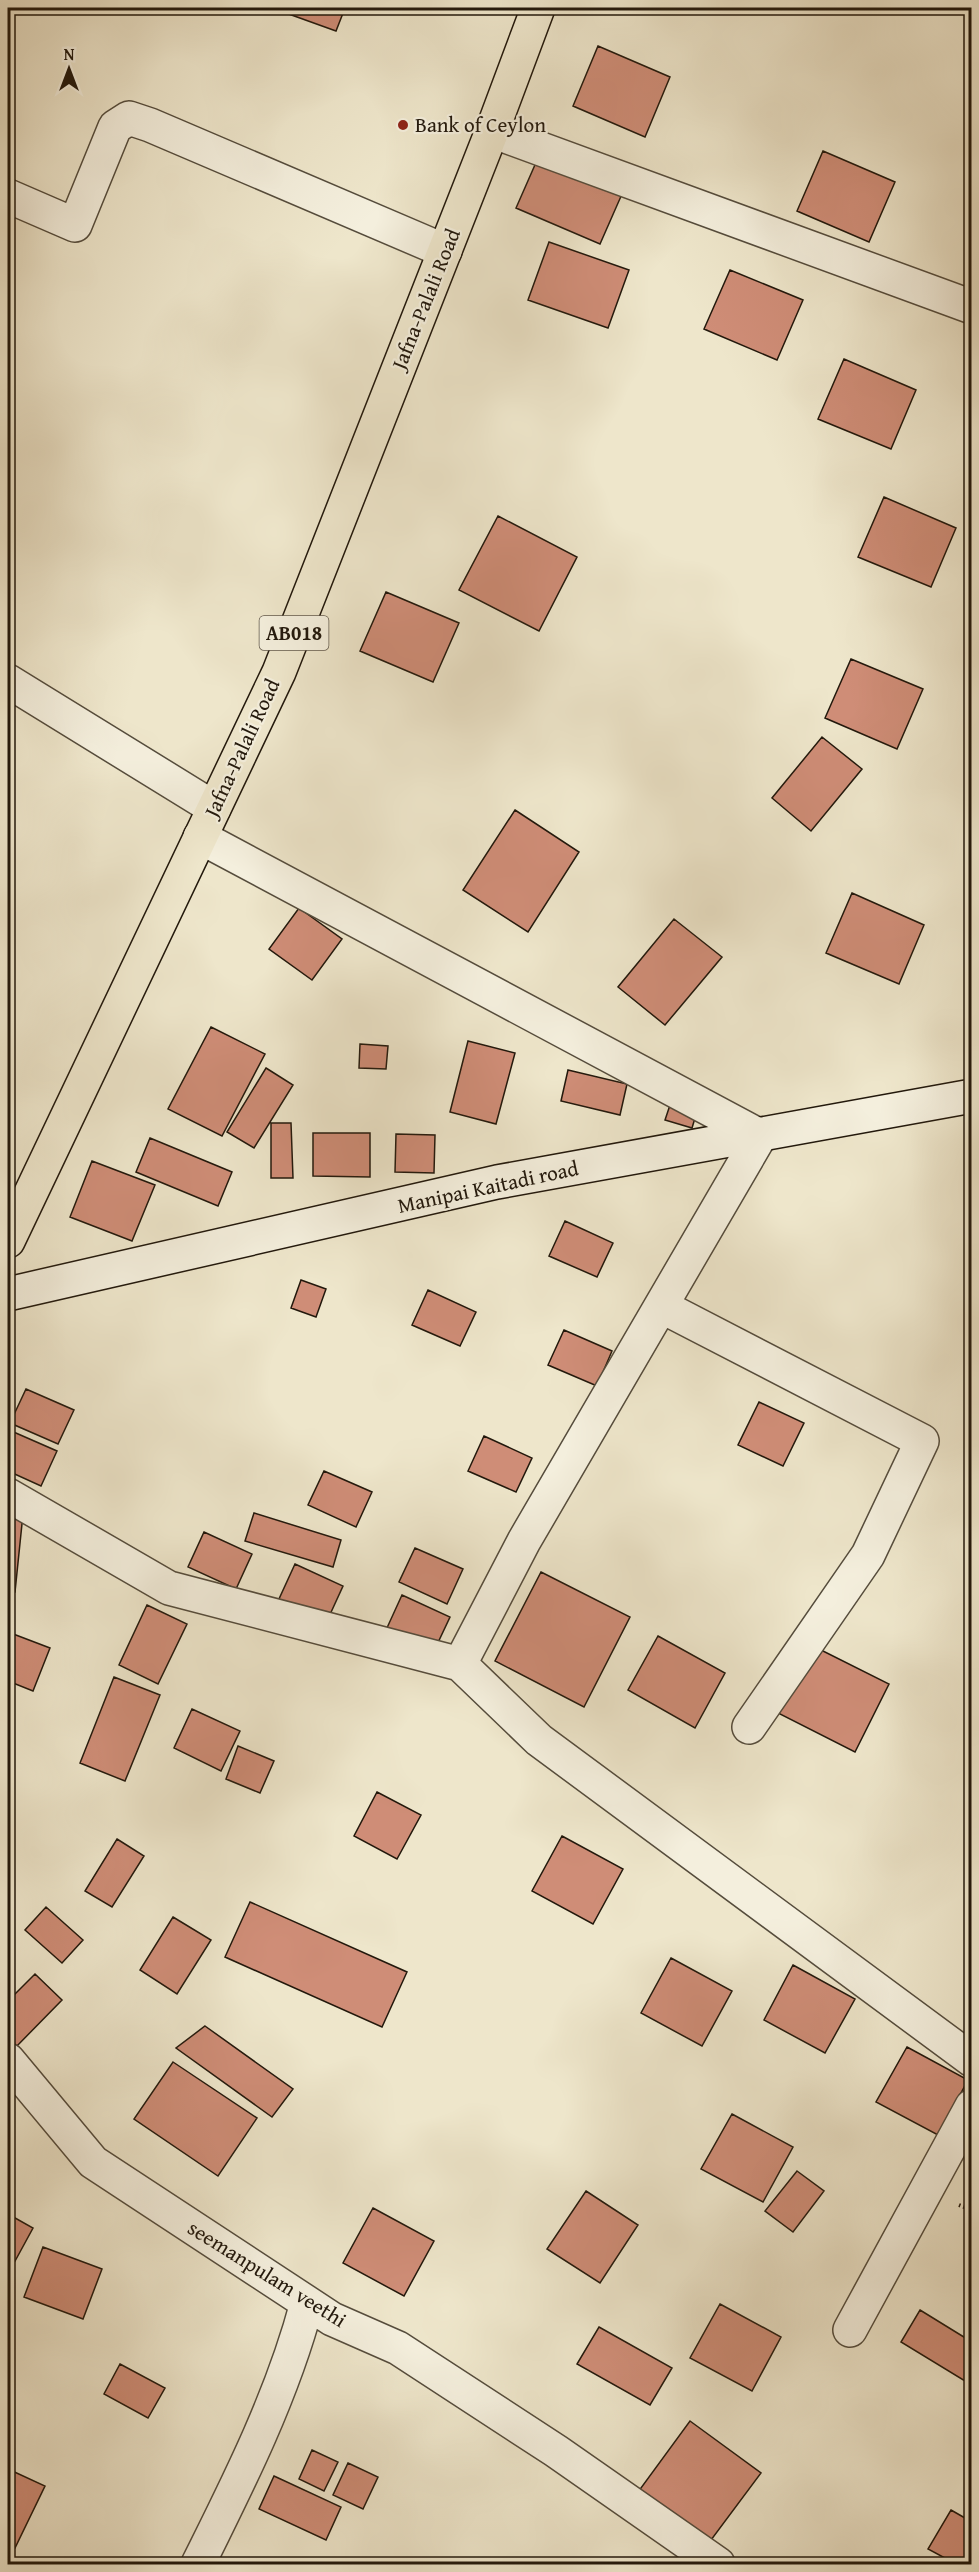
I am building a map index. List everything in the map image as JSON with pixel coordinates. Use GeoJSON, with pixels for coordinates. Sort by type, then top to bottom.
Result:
{"type":"FeatureCollection","features":[{"type":"Feature","properties":{"kind":"main road","name":"Jafna-Palali Road"},"geometry":{"type":"LineString","coordinates":[[8,1241],[279,672],[492,131],[538,8]]}},
{"type":"Feature","properties":{"kind":"street"},"geometry":{"type":"LineString","coordinates":[[8,196],[75,225],[115,127],[129,118],[445,251]]}},
{"type":"Feature","properties":{"kind":"street"},"geometry":{"type":"LineString","coordinates":[[492,131],[972,307]]}},
{"type":"Feature","properties":{"kind":"street"},"geometry":{"type":"LineString","coordinates":[[8,681],[214,808]]}},
{"type":"Feature","properties":{"kind":"street"},"geometry":{"type":"LineString","coordinates":[[200,837],[760,1136],[524,1541],[460,1664]]}},
{"type":"Feature","properties":{"kind":"street","name":"Manipai Kaitadi road"},"geometry":{"type":"LineString","coordinates":[[8,1294],[497,1182],[972,1096]]}},
{"type":"Feature","properties":{"kind":"street"},"geometry":{"type":"LineString","coordinates":[[661,1306],[922,1441],[868,1555],[749,1726]]}},
{"type":"Feature","properties":{"kind":"street"},"geometry":{"type":"LineString","coordinates":[[8,1495],[170,1588],[460,1664],[539,1740],[972,2060]]}},
{"type":"Feature","properties":{"kind":"street","name":"seemanpulam veethi"},"geometry":{"type":"LineString","coordinates":[[8,2060],[93,2162],[332,2319],[398,2348],[556,2451],[718,2565]]}},
{"type":"Feature","properties":{"kind":"street"},"geometry":{"type":"LineString","coordinates":[[850,2330],[972,2106]]}},
{"type":"Feature","properties":{"kind":"street"},"geometry":{"type":"LineString","coordinates":[[198,2565],[242,2476],[298,2338],[307,2303]]}},
{"type":"Feature","properties":{"kind":"building"},"geometry":{"type":"Polygon","coordinates":[[[272,8],[345,8],[336,31],[272,8]]]}},
{"type":"Feature","properties":{"kind":"building"},"geometry":{"type":"Polygon","coordinates":[[[598,46],[670,77],[645,137],[573,106],[598,46]]]}},
{"type":"Feature","properties":{"kind":"building"},"geometry":{"type":"Polygon","coordinates":[[[823,151],[895,182],[869,242],[797,211],[823,151]]]}},
{"type":"Feature","properties":{"kind":"building"},"geometry":{"type":"Polygon","coordinates":[[[538,158],[622,194],[600,244],[516,208],[538,158]]]}},
{"type":"Feature","properties":{"kind":"building"},"geometry":{"type":"Polygon","coordinates":[[[549,242],[629,270],[608,328],[528,300],[549,242]]]}},
{"type":"Feature","properties":{"kind":"building"},"geometry":{"type":"Polygon","coordinates":[[[730,270],[803,300],[777,360],[704,329],[730,270]]]}},
{"type":"Feature","properties":{"kind":"building"},"geometry":{"type":"Polygon","coordinates":[[[844,359],[916,390],[891,449],[818,419],[844,359]]]}},
{"type":"Feature","properties":{"kind":"building"},"geometry":{"type":"Polygon","coordinates":[[[884,497],[956,528],[931,587],[858,557],[884,497]]]}},
{"type":"Feature","properties":{"kind":"building"},"geometry":{"type":"Polygon","coordinates":[[[498,516],[577,557],[539,631],[459,590],[498,516]]]}},
{"type":"Feature","properties":{"kind":"building"},"geometry":{"type":"Polygon","coordinates":[[[386,592],[459,623],[433,682],[360,651],[386,592]]]}},
{"type":"Feature","properties":{"kind":"building"},"geometry":{"type":"Polygon","coordinates":[[[851,659],[923,689],[897,749],[825,718],[851,659]]]}},
{"type":"Feature","properties":{"kind":"building"},"geometry":{"type":"Polygon","coordinates":[[[822,737],[862,769],[811,831],[772,798],[822,737]]]}},
{"type":"Feature","properties":{"kind":"building"},"geometry":{"type":"Polygon","coordinates":[[[515,810],[579,852],[528,932],[463,890],[515,810]]]}},
{"type":"Feature","properties":{"kind":"building"},"geometry":{"type":"Polygon","coordinates":[[[852,893],[924,925],[899,984],[826,953],[852,893]]]}},
{"type":"Feature","properties":{"kind":"building"},"geometry":{"type":"Polygon","coordinates":[[[299,908],[342,939],[312,980],[269,949],[299,908]]]}},
{"type":"Feature","properties":{"kind":"building"},"geometry":{"type":"Polygon","coordinates":[[[674,919],[722,957],[665,1025],[618,987],[674,919]]]}},
{"type":"Feature","properties":{"kind":"building"},"geometry":{"type":"Polygon","coordinates":[[[211,1027],[265,1054],[222,1136],[168,1109],[211,1027]]]}},
{"type":"Feature","properties":{"kind":"building"},"geometry":{"type":"Polygon","coordinates":[[[468,1041],[515,1053],[496,1124],[450,1112],[468,1041]]]}},
{"type":"Feature","properties":{"kind":"building"},"geometry":{"type":"Polygon","coordinates":[[[360,1044],[388,1046],[386,1069],[359,1068],[360,1044]]]}},
{"type":"Feature","properties":{"kind":"building"},"geometry":{"type":"Polygon","coordinates":[[[266,1068],[293,1085],[254,1148],[227,1132],[266,1068]]]}},
{"type":"Feature","properties":{"kind":"building"},"geometry":{"type":"Polygon","coordinates":[[[568,1070],[627,1084],[620,1115],[561,1101],[568,1070]]]}},
{"type":"Feature","properties":{"kind":"building"},"geometry":{"type":"Polygon","coordinates":[[[672,1099],[698,1108],[692,1128],[665,1120],[672,1099]]]}},
{"type":"Feature","properties":{"kind":"building"},"geometry":{"type":"Polygon","coordinates":[[[271,1123],[291,1123],[293,1178],[271,1178],[271,1123]]]}},
{"type":"Feature","properties":{"kind":"building"},"geometry":{"type":"Polygon","coordinates":[[[313,1133],[370,1133],[370,1177],[313,1176],[313,1133]]]}},
{"type":"Feature","properties":{"kind":"building"},"geometry":{"type":"Polygon","coordinates":[[[396,1134],[435,1135],[434,1173],[395,1172],[396,1134]]]}},
{"type":"Feature","properties":{"kind":"building"},"geometry":{"type":"Polygon","coordinates":[[[150,1138],[232,1172],[218,1206],[136,1172],[150,1138]]]}},
{"type":"Feature","properties":{"kind":"building"},"geometry":{"type":"Polygon","coordinates":[[[92,1161],[155,1185],[132,1241],[70,1217],[92,1161]]]}},
{"type":"Feature","properties":{"kind":"building"},"geometry":{"type":"Polygon","coordinates":[[[565,1221],[613,1243],[597,1277],[549,1256],[565,1221]]]}},
{"type":"Feature","properties":{"kind":"building"},"geometry":{"type":"Polygon","coordinates":[[[301,1280],[326,1289],[316,1317],[291,1308],[301,1280]]]}},
{"type":"Feature","properties":{"kind":"building"},"geometry":{"type":"Polygon","coordinates":[[[428,1290],[476,1312],[460,1346],[412,1325],[428,1290]]]}},
{"type":"Feature","properties":{"kind":"building"},"geometry":{"type":"Polygon","coordinates":[[[564,1330],[612,1351],[597,1386],[548,1365],[564,1330]]]}},
{"type":"Feature","properties":{"kind":"building"},"geometry":{"type":"Polygon","coordinates":[[[26,1389],[74,1410],[58,1444],[10,1423],[26,1389]]]}},
{"type":"Feature","properties":{"kind":"building"},"geometry":{"type":"Polygon","coordinates":[[[759,1402],[804,1423],[783,1466],[738,1445],[759,1402]]]}},
{"type":"Feature","properties":{"kind":"building"},"geometry":{"type":"Polygon","coordinates":[[[9,1430],[57,1451],[41,1486],[8,1471],[9,1430]]]}},
{"type":"Feature","properties":{"kind":"building"},"geometry":{"type":"Polygon","coordinates":[[[484,1436],[532,1458],[516,1492],[468,1471],[484,1436]]]}},
{"type":"Feature","properties":{"kind":"building"},"geometry":{"type":"Polygon","coordinates":[[[324,1471],[372,1492],[356,1527],[308,1505],[324,1471]]]}},
{"type":"Feature","properties":{"kind":"building"},"geometry":{"type":"Polygon","coordinates":[[[8,1512],[23,1514],[15,1592],[8,1591],[8,1512]]]}},
{"type":"Feature","properties":{"kind":"building"},"geometry":{"type":"Polygon","coordinates":[[[254,1513],[341,1540],[333,1567],[245,1541],[254,1513]]]}},
{"type":"Feature","properties":{"kind":"building"},"geometry":{"type":"Polygon","coordinates":[[[204,1532],[252,1554],[236,1589],[188,1567],[204,1532]]]}},
{"type":"Feature","properties":{"kind":"building"},"geometry":{"type":"Polygon","coordinates":[[[415,1548],[463,1569],[447,1604],[399,1582],[415,1548]]]}},
{"type":"Feature","properties":{"kind":"building"},"geometry":{"type":"Polygon","coordinates":[[[295,1564],[343,1586],[327,1621],[279,1599],[295,1564]]]}},
{"type":"Feature","properties":{"kind":"building"},"geometry":{"type":"Polygon","coordinates":[[[541,1572],[630,1617],[584,1707],[495,1661],[541,1572]]]}},
{"type":"Feature","properties":{"kind":"building"},"geometry":{"type":"Polygon","coordinates":[[[402,1595],[450,1617],[434,1651],[386,1630],[402,1595]]]}},
{"type":"Feature","properties":{"kind":"building"},"geometry":{"type":"Polygon","coordinates":[[[147,1605],[187,1624],[158,1684],[119,1665],[147,1605]]]}},
{"type":"Feature","properties":{"kind":"building"},"geometry":{"type":"Polygon","coordinates":[[[8,1632],[50,1648],[33,1691],[8,1681],[8,1632]]]}},
{"type":"Feature","properties":{"kind":"building"},"geometry":{"type":"Polygon","coordinates":[[[658,1636],[725,1673],[695,1728],[628,1690],[658,1636]]]}},
{"type":"Feature","properties":{"kind":"building"},"geometry":{"type":"Polygon","coordinates":[[[811,1645],[889,1684],[855,1752],[776,1712],[811,1645]]]}},
{"type":"Feature","properties":{"kind":"building"},"geometry":{"type":"Polygon","coordinates":[[[114,1677],[160,1695],[125,1781],[80,1763],[114,1677]]]}},
{"type":"Feature","properties":{"kind":"building"},"geometry":{"type":"Polygon","coordinates":[[[192,1709],[240,1731],[221,1771],[174,1748],[192,1709]]]}},
{"type":"Feature","properties":{"kind":"building"},"geometry":{"type":"Polygon","coordinates":[[[238,1746],[274,1761],[260,1793],[226,1779],[238,1746]]]}},
{"type":"Feature","properties":{"kind":"building"},"geometry":{"type":"Polygon","coordinates":[[[377,1792],[421,1815],[397,1859],[354,1836],[377,1792]]]}},
{"type":"Feature","properties":{"kind":"building"},"geometry":{"type":"Polygon","coordinates":[[[562,1836],[623,1869],[593,1924],[532,1891],[562,1836]]]}},
{"type":"Feature","properties":{"kind":"building"},"geometry":{"type":"Polygon","coordinates":[[[117,1839],[144,1856],[112,1907],[85,1891],[117,1839]]]}},
{"type":"Feature","properties":{"kind":"building"},"geometry":{"type":"Polygon","coordinates":[[[250,1902],[407,1972],[382,2027],[225,1957],[250,1902]]]}},
{"type":"Feature","properties":{"kind":"building"},"geometry":{"type":"Polygon","coordinates":[[[46,1907],[83,1940],[62,1963],[25,1930],[46,1907]]]}},
{"type":"Feature","properties":{"kind":"building"},"geometry":{"type":"Polygon","coordinates":[[[173,1917],[211,1940],[177,1994],[140,1970],[173,1917]]]}},
{"type":"Feature","properties":{"kind":"building"},"geometry":{"type":"Polygon","coordinates":[[[671,1958],[732,1991],[702,2046],[641,2013],[671,1958]]]}},
{"type":"Feature","properties":{"kind":"building"},"geometry":{"type":"Polygon","coordinates":[[[793,1965],[855,1999],[825,2053],[764,2020],[793,1965]]]}},
{"type":"Feature","properties":{"kind":"building"},"geometry":{"type":"Polygon","coordinates":[[[35,1974],[62,2000],[14,2049],[8,2043],[8,2001],[35,1974]]]}},
{"type":"Feature","properties":{"kind":"building"},"geometry":{"type":"Polygon","coordinates":[[[205,2026],[293,2089],[272,2117],[176,2048],[205,2026]]]}},
{"type":"Feature","properties":{"kind":"building"},"geometry":{"type":"Polygon","coordinates":[[[907,2047],[968,2080],[938,2135],[876,2102],[907,2047]]]}},
{"type":"Feature","properties":{"kind":"building"},"geometry":{"type":"Polygon","coordinates":[[[173,2062],[257,2118],[218,2176],[134,2119],[173,2062]]]}},
{"type":"Feature","properties":{"kind":"building"},"geometry":{"type":"Polygon","coordinates":[[[732,2114],[793,2147],[763,2202],[701,2169],[732,2114]]]}},
{"type":"Feature","properties":{"kind":"building"},"geometry":{"type":"Polygon","coordinates":[[[797,2171],[824,2191],[793,2232],[765,2211],[797,2171]]]}},
{"type":"Feature","properties":{"kind":"building"},"geometry":{"type":"Polygon","coordinates":[[[586,2191],[638,2225],[600,2283],[547,2249],[586,2191]]]}},
{"type":"Feature","properties":{"kind":"building"},"geometry":{"type":"Polygon","coordinates":[[[373,2208],[434,2241],[404,2296],[343,2263],[373,2208]]]}},
{"type":"Feature","properties":{"kind":"building"},"geometry":{"type":"Polygon","coordinates":[[[8,2214],[33,2228],[8,2274],[8,2214]]]}},
{"type":"Feature","properties":{"kind":"building"},"geometry":{"type":"Polygon","coordinates":[[[43,2247],[102,2269],[83,2319],[24,2297],[43,2247]]]}},
{"type":"Feature","properties":{"kind":"building"},"geometry":{"type":"Polygon","coordinates":[[[720,2304],[781,2337],[752,2391],[690,2358],[720,2304]]]}},
{"type":"Feature","properties":{"kind":"building"},"geometry":{"type":"Polygon","coordinates":[[[920,2310],[972,2342],[972,2371],[965,2381],[901,2342],[920,2310]]]}},
{"type":"Feature","properties":{"kind":"building"},"geometry":{"type":"Polygon","coordinates":[[[599,2327],[672,2368],[650,2405],[577,2364],[599,2327]]]}},
{"type":"Feature","properties":{"kind":"building"},"geometry":{"type":"Polygon","coordinates":[[[120,2364],[165,2388],[148,2418],[104,2394],[120,2364]]]}},
{"type":"Feature","properties":{"kind":"building"},"geometry":{"type":"Polygon","coordinates":[[[690,2421],[761,2473],[708,2544],[638,2492],[690,2421]]]}},
{"type":"Feature","properties":{"kind":"building"},"geometry":{"type":"Polygon","coordinates":[[[312,2450],[338,2462],[324,2491],[299,2479],[312,2450]]]}},
{"type":"Feature","properties":{"kind":"building"},"geometry":{"type":"Polygon","coordinates":[[[348,2463],[378,2477],[363,2509],[333,2495],[348,2463]]]}},
{"type":"Feature","properties":{"kind":"building"},"geometry":{"type":"Polygon","coordinates":[[[8,2469],[45,2486],[15,2548],[8,2545],[8,2469]]]}},
{"type":"Feature","properties":{"kind":"building"},"geometry":{"type":"Polygon","coordinates":[[[274,2476],[341,2507],[326,2540],[259,2509],[274,2476]]]}},
{"type":"Feature","properties":{"kind":"building"},"geometry":{"type":"Polygon","coordinates":[[[951,2510],[972,2522],[972,2553],[965,2564],[956,2564],[928,2549],[951,2510]]]}},
{"type":"Feature","properties":{"kind":"place","name":"Bank of Ceylon"},"geometry":{"type":"Point","coordinates":[403,125]}}]}
